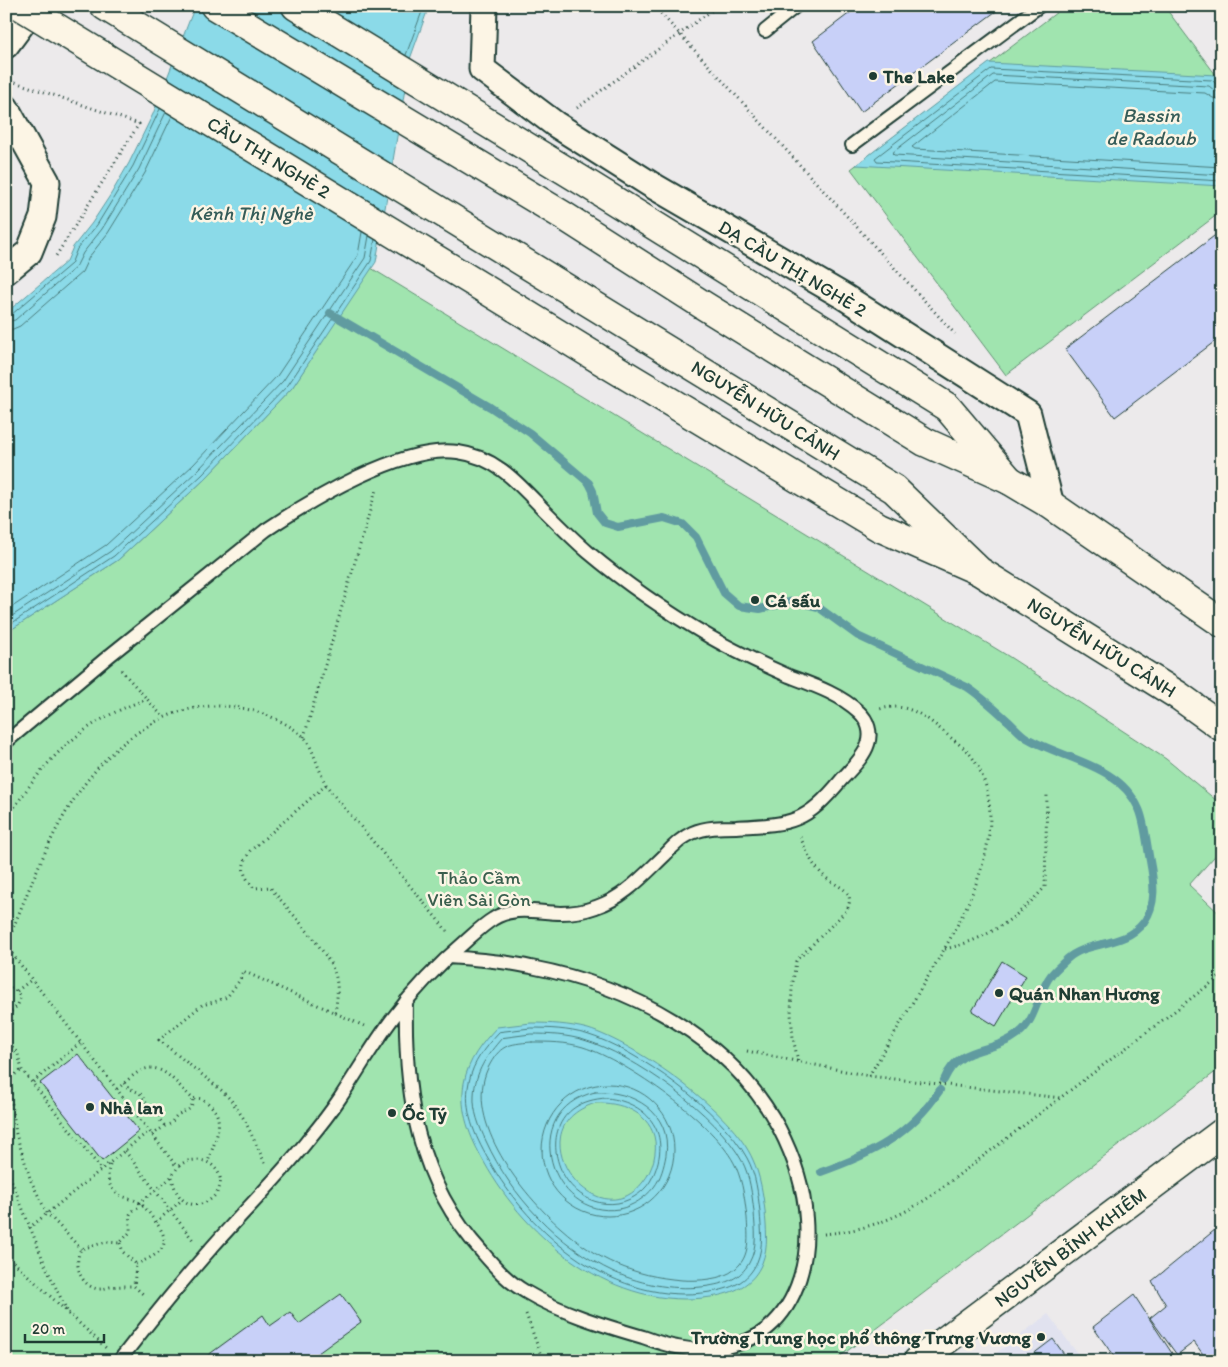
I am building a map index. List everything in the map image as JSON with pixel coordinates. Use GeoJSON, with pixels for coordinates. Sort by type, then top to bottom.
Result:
{"type":"FeatureCollection","features":[{"type":"Feature","properties":{"kind":"main road","name":"CẦU THỊ NGHÈ 2"},"geometry":{"type":"LineString","coordinates":[[21,6],[516,308]]}},
{"type":"Feature","properties":{"kind":"main road","name":"NGUYỄN HỮU CẢNH"},"geometry":{"type":"LineString","coordinates":[[106,6],[894,489],[980,571]]}},
{"type":"Feature","properties":{"kind":"main road"},"geometry":{"type":"LineString","coordinates":[[215,6],[564,216],[702,305],[917,438],[1009,480],[1051,505],[1222,623]]}},
{"type":"Feature","properties":{"kind":"main road"},"geometry":{"type":"LineString","coordinates":[[296,6],[947,407],[1009,480]]}},
{"type":"Feature","properties":{"kind":"main road","name":"NGUYỄN HỮU CẢNH"},"geometry":{"type":"LineString","coordinates":[[516,308],[599,360],[879,527],[980,571],[1179,696],[1222,727]]}},
{"type":"Feature","properties":{"kind":"main road","name":"NGUYỄN BỈNH KHIÊM"},"geometry":{"type":"LineString","coordinates":[[918,1361],[1222,1133]]}},
{"type":"Feature","properties":{"kind":"street"},"geometry":{"type":"LineString","coordinates":[[6,45],[35,6]]}},
{"type":"Feature","properties":{"kind":"street","name":"DẠ CẦU THỊ NGHÈ 2"},"geometry":{"type":"LineString","coordinates":[[484,6],[482,69],[555,124],[650,184],[842,296],[1028,414],[1051,505]]}},
{"type":"Feature","properties":{"kind":"street"},"geometry":{"type":"LineString","coordinates":[[6,108],[47,182],[43,217],[29,252],[6,271]]}},
{"type":"Feature","properties":{"kind":"lane"},"geometry":{"type":"LineString","coordinates":[[765,31],[796,6]]}},
{"type":"Feature","properties":{"kind":"lane"},"geometry":{"type":"LineString","coordinates":[[852,145],[1038,6]]}},
{"type":"Feature","properties":{"kind":"lane"},"geometry":{"type":"LineString","coordinates":[[6,742],[109,656],[266,530],[321,495],[350,480],[383,467],[431,452],[447,451],[461,452],[491,462],[517,481],[557,524],[588,552],[649,599],[717,641],[754,660],[836,696],[857,710],[864,717],[868,725],[868,743],[861,756],[823,802],[810,812],[792,821],[777,825],[705,829],[690,834],[678,842],[625,892],[610,902],[576,912],[558,913],[521,909],[507,912],[494,918],[460,946],[406,1001],[381,1034],[338,1101],[273,1182],[116,1358]]}},
{"type":"Feature","properties":{"kind":"lane"},"geometry":{"type":"LineString","coordinates":[[406,1001],[405,1042],[408,1082],[419,1138],[432,1177],[444,1201],[474,1244],[504,1276],[527,1293],[576,1315],[612,1328],[680,1348],[716,1349],[735,1345],[754,1338],[768,1328],[792,1298],[799,1280],[804,1261],[806,1234],[805,1200],[794,1159],[785,1139],[762,1100],[748,1082],[728,1061],[683,1026],[647,1006],[609,990],[571,976],[523,965],[448,957]]}},
{"type":"Feature","properties":{"kind":"path"},"geometry":{"type":"LineString","coordinates":[[654,6],[961,341]]}},
{"type":"Feature","properties":{"kind":"path"},"geometry":{"type":"LineString","coordinates":[[555,124],[718,6]]}},
{"type":"Feature","properties":{"kind":"path"},"geometry":{"type":"LineString","coordinates":[[6,79],[140,124],[59,254],[51,260]]}},
{"type":"Feature","properties":{"kind":"path"},"geometry":{"type":"LineString","coordinates":[[304,736],[383,467]]}},
{"type":"Feature","properties":{"kind":"path"},"geometry":{"type":"LineString","coordinates":[[109,656],[163,717]]}},
{"type":"Feature","properties":{"kind":"path"},"geometry":{"type":"LineString","coordinates":[[6,820],[47,764],[66,744],[103,717],[147,699]]}},
{"type":"Feature","properties":{"kind":"path"},"geometry":{"type":"LineString","coordinates":[[177,1167],[6,946],[54,834],[69,806],[89,778],[113,752],[132,736],[163,717],[182,710],[204,706],[220,706],[243,709],[265,715],[285,724],[304,736],[326,785],[460,946]]}},
{"type":"Feature","properties":{"kind":"path"},"geometry":{"type":"LineString","coordinates":[[864,717],[876,710],[888,707],[902,707],[926,716],[971,756],[981,773],[989,807],[988,836],[981,866],[972,895],[960,923],[869,1076]]}},
{"type":"Feature","properties":{"kind":"path"},"geometry":{"type":"LineString","coordinates":[[326,785],[256,844],[245,858],[243,867],[244,876],[254,888],[270,888],[324,953],[337,984],[335,1012]]}},
{"type":"Feature","properties":{"kind":"path"},"geometry":{"type":"LineString","coordinates":[[945,949],[975,941],[1008,922],[1028,906],[1045,886],[1047,794]]}},
{"type":"Feature","properties":{"kind":"path"},"geometry":{"type":"LineString","coordinates":[[792,821],[814,864],[829,880],[844,888],[850,898],[847,910],[796,962],[791,1014],[793,1038],[798,1061]]}},
{"type":"Feature","properties":{"kind":"path"},"geometry":{"type":"LineString","coordinates":[[273,1182],[244,1118],[231,1100],[160,1040],[202,1005],[217,1002],[226,996],[240,980],[243,970],[381,1034]]}},
{"type":"Feature","properties":{"kind":"path"},"geometry":{"type":"LineString","coordinates":[[806,1234],[841,1232],[867,1227],[893,1218],[913,1208],[1222,975]]}},
{"type":"Feature","properties":{"kind":"path"},"geometry":{"type":"LineString","coordinates":[[17,991],[31,980]]}},
{"type":"Feature","properties":{"kind":"path"},"geometry":{"type":"LineString","coordinates":[[6,988],[13,988],[20,996],[17,1007],[6,1015]]}},
{"type":"Feature","properties":{"kind":"path"},"geometry":{"type":"LineString","coordinates":[[6,1039],[18,1054],[22,1070],[102,1170]]}},
{"type":"Feature","properties":{"kind":"path"},"geometry":{"type":"LineString","coordinates":[[33,1082],[80,1043]]}},
{"type":"Feature","properties":{"kind":"path"},"geometry":{"type":"LineString","coordinates":[[707,1043],[869,1076],[1060,1098]]}},
{"type":"Feature","properties":{"kind":"path"},"geometry":{"type":"LineString","coordinates":[[116,1090],[144,1069],[158,1069],[175,1081],[193,1099]]}},
{"type":"Feature","properties":{"kind":"path"},"geometry":{"type":"LineString","coordinates":[[6,1070],[11,1076],[14,1118],[20,1150],[31,1180],[47,1213],[81,1249]]}},
{"type":"Feature","properties":{"kind":"path"},"geometry":{"type":"LineString","coordinates":[[11,1076],[22,1070]]}},
{"type":"Feature","properties":{"kind":"path"},"geometry":{"type":"LineString","coordinates":[[124,1083],[128,1088],[140,1093],[148,1106],[159,1114],[160,1120],[165,1126]]}},
{"type":"Feature","properties":{"kind":"path"},"geometry":{"type":"LineString","coordinates":[[193,1099],[199,1098],[204,1100],[213,1108],[219,1118],[219,1125],[208,1162]]}},
{"type":"Feature","properties":{"kind":"path"},"geometry":{"type":"LineString","coordinates":[[152,1135],[170,1124],[176,1116],[189,1110],[193,1099]]}},
{"type":"Feature","properties":{"kind":"path"},"geometry":{"type":"LineString","coordinates":[[29,1228],[149,1131]]}},
{"type":"Feature","properties":{"kind":"path"},"geometry":{"type":"LineString","coordinates":[[125,1151],[205,1256]]}},
{"type":"Feature","properties":{"kind":"path"},"geometry":{"type":"LineString","coordinates":[[139,1203],[172,1177],[177,1167],[194,1160],[208,1162],[215,1167],[219,1172],[221,1180],[220,1188],[216,1195],[204,1204],[190,1204],[182,1200],[175,1190],[172,1177]]}},
{"type":"Feature","properties":{"kind":"path"},"geometry":{"type":"LineString","coordinates":[[110,1163],[108,1172],[109,1182],[113,1190],[120,1196],[144,1206],[164,1233],[163,1246],[159,1252],[154,1257],[136,1264]]}},
{"type":"Feature","properties":{"kind":"path"},"geometry":{"type":"LineString","coordinates":[[6,1167],[29,1228],[69,1315]]}},
{"type":"Feature","properties":{"kind":"path"},"geometry":{"type":"LineString","coordinates":[[156,1222],[182,1200]]}},
{"type":"Feature","properties":{"kind":"path"},"geometry":{"type":"LineString","coordinates":[[120,1243],[130,1232],[129,1215],[132,1211],[144,1206]]}},
{"type":"Feature","properties":{"kind":"path"},"geometry":{"type":"LineString","coordinates":[[81,1249],[106,1242],[120,1243]]}},
{"type":"Feature","properties":{"kind":"path"},"geometry":{"type":"LineString","coordinates":[[120,1243],[123,1252],[136,1264]]}},
{"type":"Feature","properties":{"kind":"path"},"geometry":{"type":"LineString","coordinates":[[81,1249],[77,1260],[78,1270],[88,1284],[94,1288],[134,1286],[136,1264]]}},
{"type":"Feature","properties":{"kind":"path"},"geometry":{"type":"LineString","coordinates":[[6,1255],[116,1358]]}},
{"type":"Feature","properties":{"kind":"path"},"geometry":{"type":"LineString","coordinates":[[516,1285],[543,1361]]}},
{"type":"Feature","properties":{"kind":"shaded area","name":"Trường Trung học phổ thông Trưng Vương"},"geometry":{"type":"Polygon","coordinates":[[[1048,1314],[1083,1361],[986,1361],[1048,1314]]]}},
{"type":"Feature","properties":{"kind":"green space"},"geometry":{"type":"Polygon","coordinates":[[[1065,6],[1164,6],[1222,83],[1222,211],[1006,375],[851,169],[1065,6]]]}},
{"type":"Feature","properties":{"kind":"green space","name":"Thảo Cầm Viên Sài Gòn"},"geometry":{"type":"Polygon","coordinates":[[[371,268],[1008,656],[1166,759],[1222,805],[1222,848],[1189,885],[1222,916],[1222,1067],[834,1361],[6,1361],[6,633],[118,560],[206,478],[292,388],[371,268]]]}},
{"type":"Feature","properties":{"kind":"water","name":"Kênh Thị Nghè"},"geometry":{"type":"Polygon","coordinates":[[[195,6],[429,6],[410,59],[376,262],[292,388],[206,478],[118,560],[6,633],[6,313],[67,261],[73,247],[111,194],[129,163],[153,114],[195,6]]]}},
{"type":"Feature","properties":{"kind":"water","name":"Bassin de Radoub"},"geometry":{"type":"Polygon","coordinates":[[[989,63],[1216,75],[1222,83],[1222,186],[856,165],[989,63]]]}},
{"type":"Feature","properties":{"kind":"water"},"geometry":{"type":"Polygon","coordinates":[[[531,1023],[560,1024],[588,1029],[608,1037],[656,1064],[705,1101],[726,1121],[742,1141],[753,1160],[762,1191],[766,1244],[762,1263],[753,1277],[742,1287],[727,1293],[711,1297],[675,1299],[641,1293],[608,1281],[578,1264],[549,1243],[524,1218],[502,1191],[479,1153],[464,1114],[464,1083],[472,1059],[497,1027],[531,1023]],[[596,1103],[572,1116],[561,1134],[561,1155],[570,1174],[586,1190],[604,1198],[624,1197],[643,1182],[649,1172],[655,1154],[654,1136],[650,1127],[639,1114],[623,1106],[596,1103]]]}},
{"type":"Feature","properties":{"kind":"building","name":"The Lake"},"geometry":{"type":"Polygon","coordinates":[[[859,6],[1003,6],[861,112],[813,41],[859,6]]]}},
{"type":"Feature","properties":{"kind":"building"},"geometry":{"type":"Polygon","coordinates":[[[1222,230],[1222,336],[1115,417],[1065,349],[1222,230]]]}},
{"type":"Feature","properties":{"kind":"building","name":"Quán Nhan Hương"},"geometry":{"type":"Polygon","coordinates":[[[1002,961],[1026,976],[996,1026],[972,1011],[1002,961]]]}},
{"type":"Feature","properties":{"kind":"building","name":"Nhà lan"},"geometry":{"type":"Polygon","coordinates":[[[78,1054],[139,1131],[102,1161],[40,1083],[78,1054]]]}},
{"type":"Feature","properties":{"kind":"building"},"geometry":{"type":"Polygon","coordinates":[[[1221,1225],[1222,1359],[1219,1361],[1208,1361],[1194,1342],[1177,1355],[1150,1318],[1166,1305],[1152,1281],[1221,1225]]]}},
{"type":"Feature","properties":{"kind":"building"},"geometry":{"type":"Polygon","coordinates":[[[341,1294],[361,1322],[307,1361],[200,1361],[263,1315],[270,1326],[290,1312],[299,1324],[341,1294]]]}},
{"type":"Feature","properties":{"kind":"building"},"geometry":{"type":"Polygon","coordinates":[[[1134,1295],[1177,1361],[1117,1361],[1093,1327],[1134,1295]]]}},
{"type":"Feature","properties":{"kind":"building"},"geometry":{"type":"Polygon","coordinates":[[[1053,1339],[1069,1361],[1024,1361],[1053,1339]]]}},
{"type":"Feature","properties":{"kind":"waterway"},"geometry":{"type":"LineString","coordinates":[[330,313],[490,407],[530,433],[589,483],[593,491],[597,513],[605,523],[618,527],[664,518],[683,524],[696,537],[724,593],[739,606],[760,609],[794,601],[818,607],[858,636],[967,687],[988,703],[1024,736],[1042,746],[1105,773],[1130,794],[1139,809],[1143,821],[1153,877],[1153,900],[1144,922],[1126,936],[1085,949],[1067,959],[1046,982],[1033,1014],[1018,1034],[997,1045],[967,1055],[951,1068],[944,1080]]}},
{"type":"Feature","properties":{"kind":"waterway"},"geometry":{"type":"LineString","coordinates":[[821,1172],[857,1158],[888,1142],[916,1120],[940,1090]]}},
{"type":"Feature","properties":{"kind":"place","name":"The Lake"},"geometry":{"type":"Point","coordinates":[873,76]}},
{"type":"Feature","properties":{"kind":"place","name":"Cá sấu"},"geometry":{"type":"Point","coordinates":[755,600]}},
{"type":"Feature","properties":{"kind":"place","name":"Quán Nhan Hương"},"geometry":{"type":"Point","coordinates":[999,993]}},
{"type":"Feature","properties":{"kind":"place","name":"Nhà lan"},"geometry":{"type":"Point","coordinates":[90,1107]}},
{"type":"Feature","properties":{"kind":"place","name":"Ốc Tý"},"geometry":{"type":"Point","coordinates":[392,1113]}},
{"type":"Feature","properties":{"kind":"place","name":"Trường Trung học phổ thông Trưng Vương"},"geometry":{"type":"Point","coordinates":[1041,1337]}}]}
